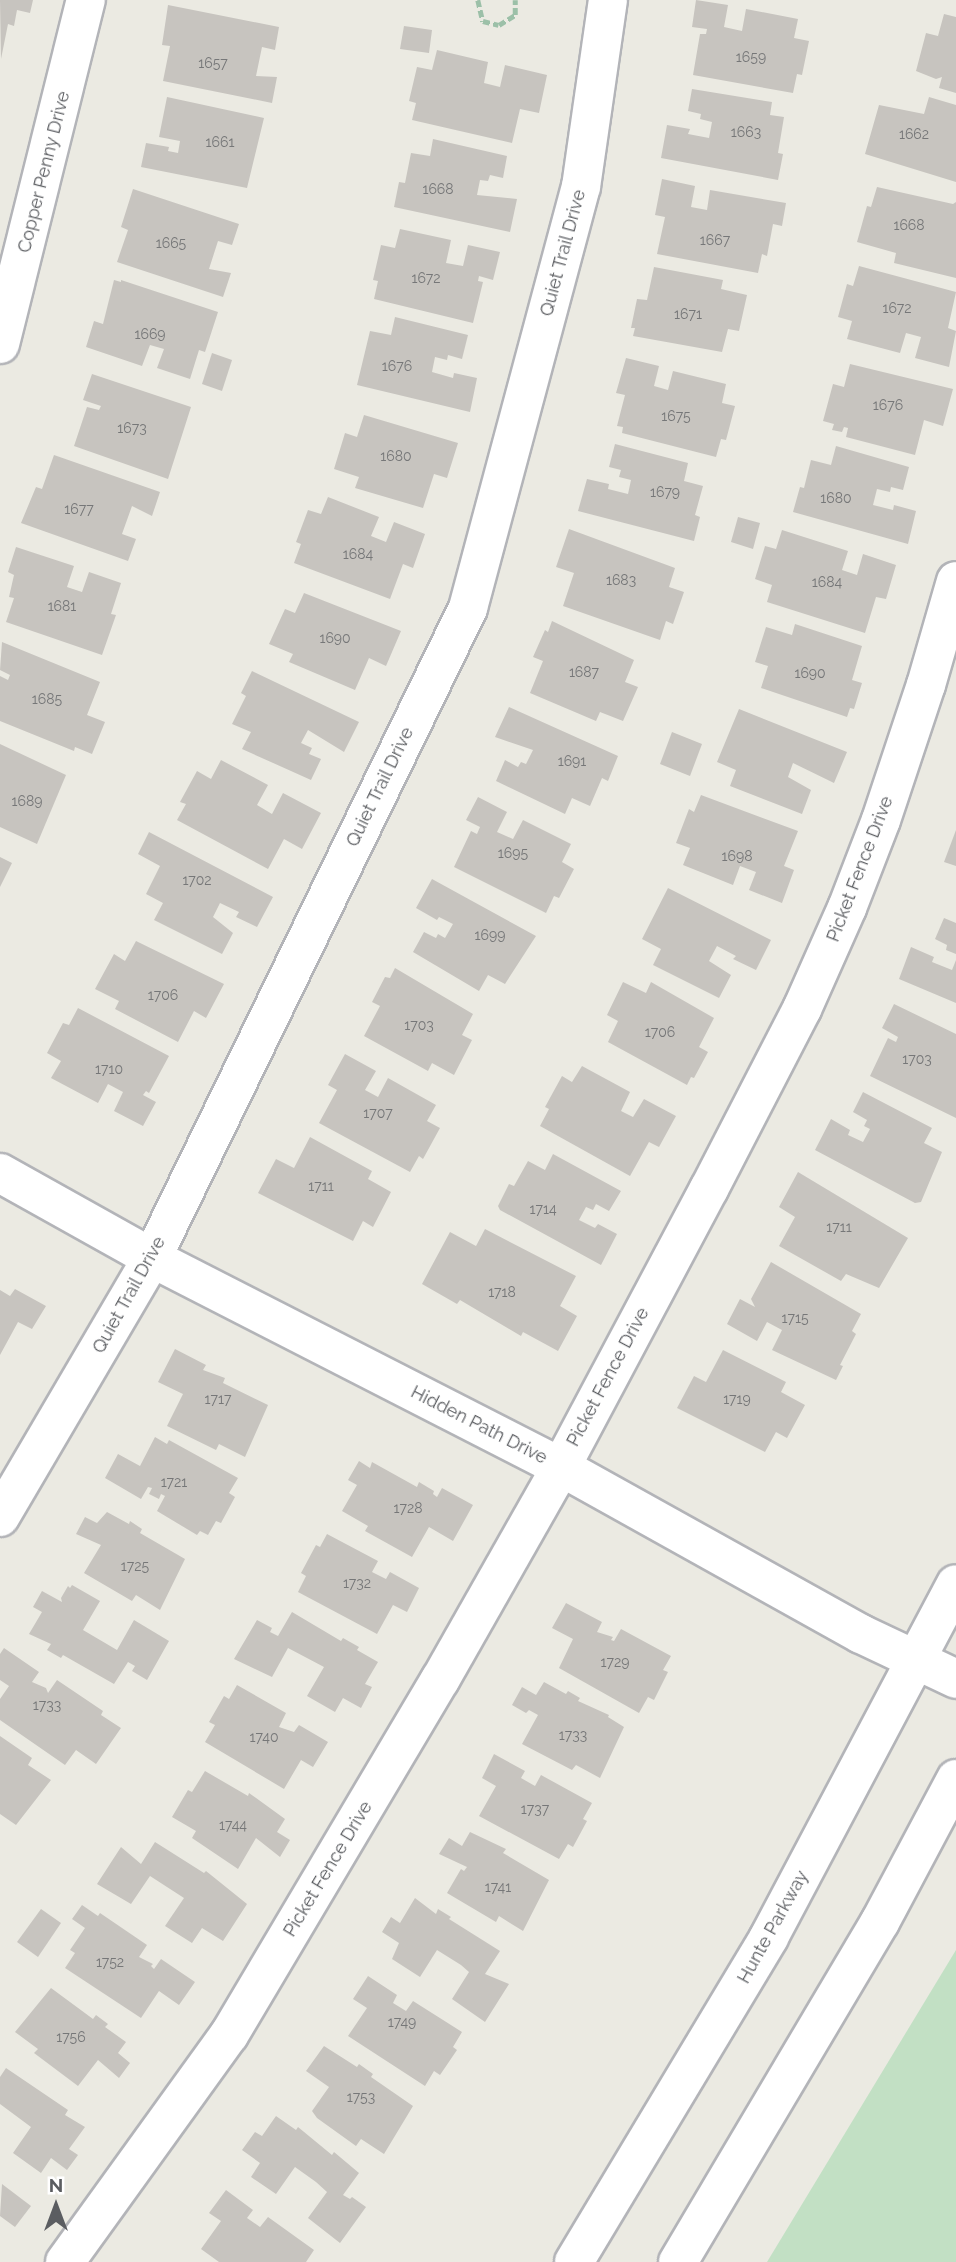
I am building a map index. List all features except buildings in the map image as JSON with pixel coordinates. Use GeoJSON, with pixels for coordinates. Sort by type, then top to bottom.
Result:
{"type":"FeatureCollection","features":[{"type":"Feature","properties":{"kind":"street","name":"Copper Penny Drive"},"geometry":{"type":"LineString","coordinates":[[0,344],[86,0]]}},
{"type":"Feature","properties":{"kind":"street","name":"Quiet Trail Drive"},"geometry":{"type":"LineString","coordinates":[[0,1517],[152,1258],[468,608],[581,187],[608,0]]}},
{"type":"Feature","properties":{"kind":"street","name":"Picket Fence Drive"},"geometry":{"type":"LineString","coordinates":[[65,2262],[229,2035],[440,1681],[561,1467],[802,1009],[881,820],[926,685],[956,580]]}},
{"type":"Feature","properties":{"kind":"street","name":"Hidden Path Drive"},"geometry":{"type":"LineString","coordinates":[[0,1173],[152,1258],[561,1467],[844,1626],[917,1658],[956,1679]]}},
{"type":"Feature","properties":{"kind":"street","name":"Hunte Parkway"},"geometry":{"type":"LineString","coordinates":[[574,2262],[769,1937],[956,1584]]}},
{"type":"Feature","properties":{"kind":"street"},"geometry":{"type":"LineString","coordinates":[[678,2262],[880,1922],[956,1779]]}},
{"type":"Feature","properties":{"kind":"path"},"geometry":{"type":"LineString","coordinates":[[478,0],[483,21],[499,25],[515,15],[515,0]]}},
{"type":"Feature","properties":{"kind":"green space"},"geometry":{"type":"Polygon","coordinates":[[[956,1950],[956,2262],[767,2262],[956,1950]]]}}]}
